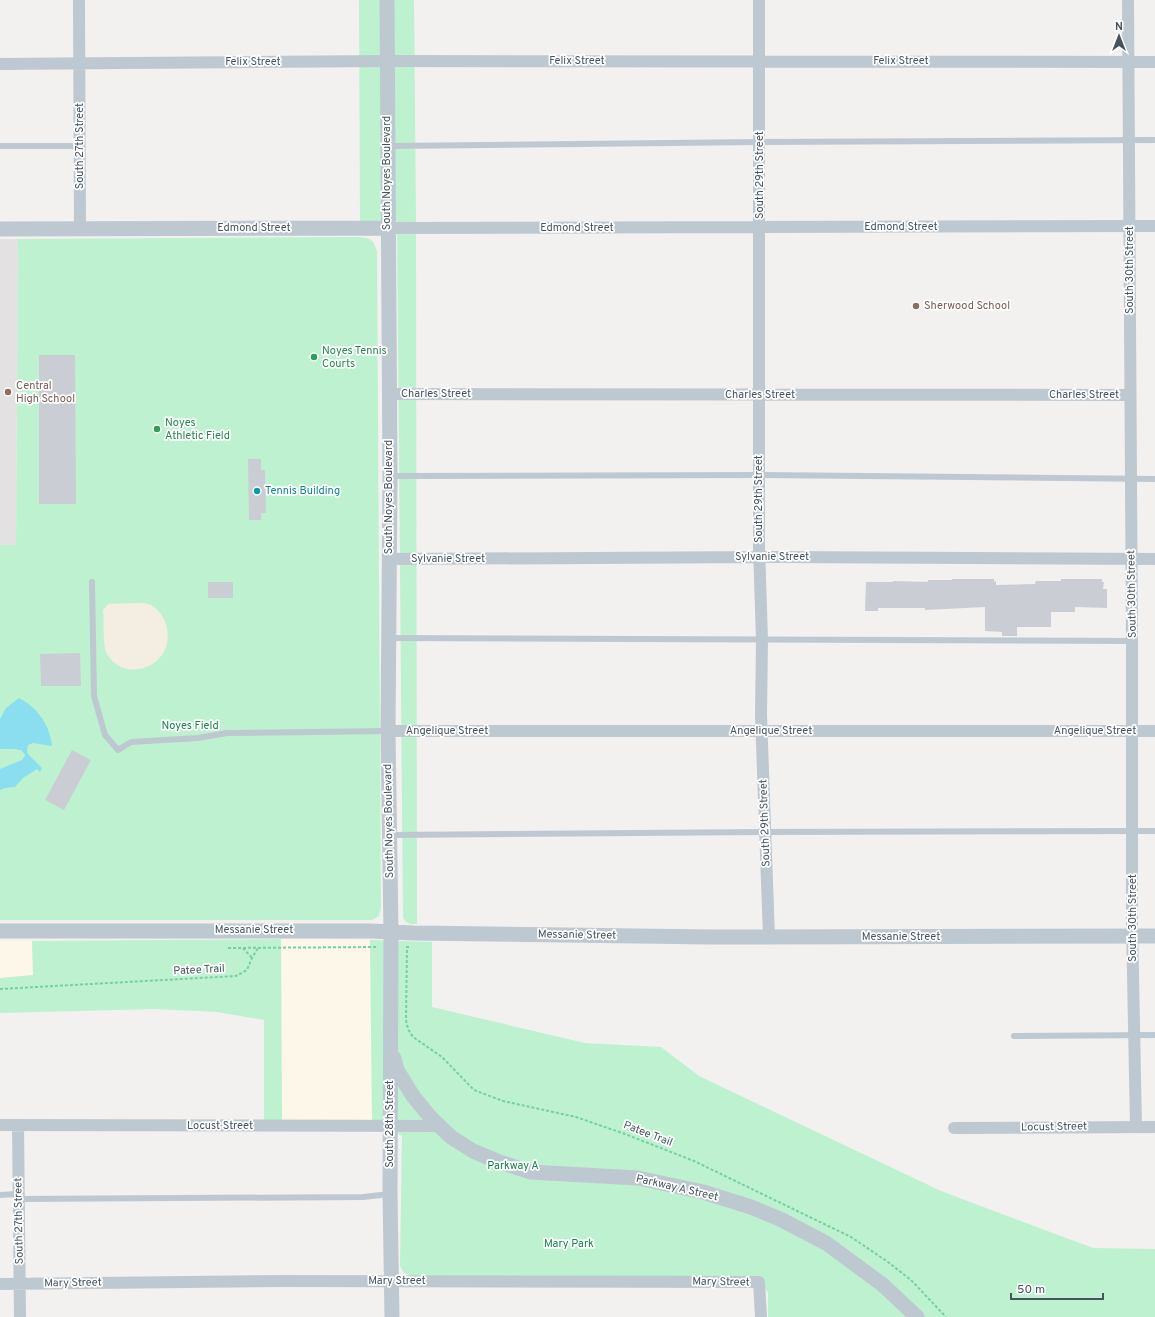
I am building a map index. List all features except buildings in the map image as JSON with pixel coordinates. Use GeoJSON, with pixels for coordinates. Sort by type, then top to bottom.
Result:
{"type":"FeatureCollection","features":[{"type":"Feature","properties":{"kind":"street","name":"South 27th Street"},"geometry":{"type":"LineString","coordinates":[[79,0],[80,229]]}},
{"type":"Feature","properties":{"kind":"street","name":"South Noyes Boulevard"},"geometry":{"type":"LineString","coordinates":[[387,0],[390,476],[388,731],[391,932]]}},
{"type":"Feature","properties":{"kind":"street","name":"South 29th Street"},"geometry":{"type":"LineString","coordinates":[[759,0],[760,227],[758,475],[762,640],[762,732],[769,937]]}},
{"type":"Feature","properties":{"kind":"street","name":"South 30th Street"},"geometry":{"type":"LineString","coordinates":[[1128,0],[1133,730],[1132,831],[1136,1127]]}},
{"type":"Feature","properties":{"kind":"street","name":"Felix Street"},"geometry":{"type":"LineString","coordinates":[[0,64],[387,61],[1155,62]]}},
{"type":"Feature","properties":{"kind":"street","name":"Edmond Street"},"geometry":{"type":"LineString","coordinates":[[0,229],[1155,226]]}},
{"type":"Feature","properties":{"kind":"street","name":"Charles Street"},"geometry":{"type":"LineString","coordinates":[[389,394],[1130,395]]}},
{"type":"Feature","properties":{"kind":"street","name":"Sylvanie Street"},"geometry":{"type":"LineString","coordinates":[[389,559],[1155,559]]}},
{"type":"Feature","properties":{"kind":"street","name":"Angelique Street"},"geometry":{"type":"LineString","coordinates":[[388,731],[1155,731]]}},
{"type":"Feature","properties":{"kind":"street","name":"Messanie Street"},"geometry":{"type":"LineString","coordinates":[[0,930],[391,932],[410,940],[1155,936]]}},
{"type":"Feature","properties":{"kind":"street","name":"South 28th Street"},"geometry":{"type":"LineString","coordinates":[[391,932],[390,1194],[392,1317]]}},
{"type":"Feature","properties":{"kind":"street","name":"Parkway A Street"},"geometry":{"type":"LineString","coordinates":[[390,1044],[397,1070],[413,1096],[439,1126],[451,1137],[473,1151],[530,1172],[638,1178],[703,1192],[751,1208],[780,1219],[826,1243],[884,1285],[917,1317]]}},
{"type":"Feature","properties":{"kind":"street","name":"Locust Street"},"geometry":{"type":"LineString","coordinates":[[0,1126],[439,1126]]}},
{"type":"Feature","properties":{"kind":"street","name":"South 27th Street"},"geometry":{"type":"LineString","coordinates":[[18,1126],[20,1317]]}},
{"type":"Feature","properties":{"kind":"street","name":"Locust Street"},"geometry":{"type":"LineString","coordinates":[[954,1128],[1155,1127]]}},
{"type":"Feature","properties":{"kind":"street","name":"Mary Street"},"geometry":{"type":"LineString","coordinates":[[0,1284],[391,1281],[759,1282],[761,1317]]}},
{"type":"Feature","properties":{"kind":"lane"},"geometry":{"type":"LineString","coordinates":[[387,146],[1155,140]]}},
{"type":"Feature","properties":{"kind":"lane"},"geometry":{"type":"LineString","coordinates":[[0,146],[79,146]]}},
{"type":"Feature","properties":{"kind":"lane"},"geometry":{"type":"LineString","coordinates":[[390,476],[758,475],[1155,479]]}},
{"type":"Feature","properties":{"kind":"lane"},"geometry":{"type":"LineString","coordinates":[[92,582],[94,696],[105,734],[118,750],[132,742],[198,738],[227,733],[388,731]]}},
{"type":"Feature","properties":{"kind":"lane"},"geometry":{"type":"LineString","coordinates":[[389,638],[1132,641]]}},
{"type":"Feature","properties":{"kind":"lane"},"geometry":{"type":"LineString","coordinates":[[389,835],[1155,831]]}},
{"type":"Feature","properties":{"kind":"lane"},"geometry":{"type":"LineString","coordinates":[[1014,1036],[1155,1034]]}},
{"type":"Feature","properties":{"kind":"lane"},"geometry":{"type":"LineString","coordinates":[[0,1195],[18,1197],[363,1197],[390,1194]]}},
{"type":"Feature","properties":{"kind":"path","name":"Patee Trail"},"geometry":{"type":"LineString","coordinates":[[228,948],[391,947],[410,940],[406,1020],[408,1029],[413,1037],[442,1057],[474,1090],[503,1102],[576,1117],[694,1160],[851,1237],[888,1262],[911,1280],[946,1317]]}},
{"type":"Feature","properties":{"kind":"path"},"geometry":{"type":"LineString","coordinates":[[242,948],[252,958]]}},
{"type":"Feature","properties":{"kind":"path","name":"Patee Trail"},"geometry":{"type":"LineString","coordinates":[[0,989],[236,976],[247,970],[258,948]]}},
{"type":"Feature","properties":{"kind":"shaded area","name":"Central High School"},"geometry":{"type":"Polygon","coordinates":[[[0,239],[18,239],[16,545],[0,545],[0,239]]]}},
{"type":"Feature","properties":{"kind":"shaded area"},"geometry":{"type":"Polygon","coordinates":[[[281,939],[370,940],[372,1120],[282,1120],[281,939]]]}},
{"type":"Feature","properties":{"kind":"shaded area"},"geometry":{"type":"Polygon","coordinates":[[[0,941],[32,941],[33,975],[0,978],[0,941]]]}},
{"type":"Feature","properties":{"kind":"green space"},"geometry":{"type":"Polygon","coordinates":[[[359,0],[414,0],[416,220],[417,924],[407,923],[403,918],[397,221],[360,221],[359,0]]]}},
{"type":"Feature","properties":{"kind":"green space","name":"Noyes Field"},"geometry":{"type":"Polygon","coordinates":[[[358,237],[371,240],[377,251],[381,907],[379,916],[372,920],[0,920],[0,545],[16,545],[18,239],[358,237]]]}},
{"type":"Feature","properties":{"kind":"green space"},"geometry":{"type":"Polygon","coordinates":[[[281,939],[282,1120],[264,1121],[264,1020],[217,1012],[155,1009],[0,1013],[0,978],[33,975],[32,941],[281,939]]]}},
{"type":"Feature","properties":{"kind":"green space","name":"Parkway A"},"geometry":{"type":"Polygon","coordinates":[[[370,940],[432,942],[432,1007],[585,1043],[661,1047],[699,1076],[941,1191],[1093,1248],[1155,1249],[1155,1317],[768,1317],[768,1293],[764,1286],[412,1276],[404,1273],[400,1266],[402,1136],[372,1120],[370,940]]]}},
{"type":"Feature","properties":{"kind":"sand"},"geometry":{"type":"Polygon","coordinates":[[[145,603],[151,605],[158,611],[165,621],[168,637],[165,650],[158,660],[148,666],[136,669],[125,668],[114,663],[106,652],[104,644],[103,610],[108,604],[145,603]]]}},
{"type":"Feature","properties":{"kind":"water"},"geometry":{"type":"Polygon","coordinates":[[[19,698],[32,707],[42,718],[49,731],[52,746],[33,743],[28,745],[28,754],[42,768],[40,772],[37,769],[23,778],[15,787],[0,790],[0,769],[22,760],[25,756],[21,750],[0,749],[0,719],[6,708],[19,698]]]}},
{"type":"Feature","properties":{"kind":"place","name":"Sherwood School"},"geometry":{"type":"Point","coordinates":[916,306]}},
{"type":"Feature","properties":{"kind":"place","name":"Noyes Tennis Courts"},"geometry":{"type":"Point","coordinates":[314,357]}},
{"type":"Feature","properties":{"kind":"place","name":"Central High School"},"geometry":{"type":"Point","coordinates":[8,392]}},
{"type":"Feature","properties":{"kind":"place","name":"Noyes Athletic Field"},"geometry":{"type":"Point","coordinates":[157,429]}},
{"type":"Feature","properties":{"kind":"place","name":"Tennis Building"},"geometry":{"type":"Point","coordinates":[257,491]}},
{"type":"Feature","properties":{"kind":"park label","name":"Mary Park"},"geometry":{"type":"Point","coordinates":[569,1244]}}]}
